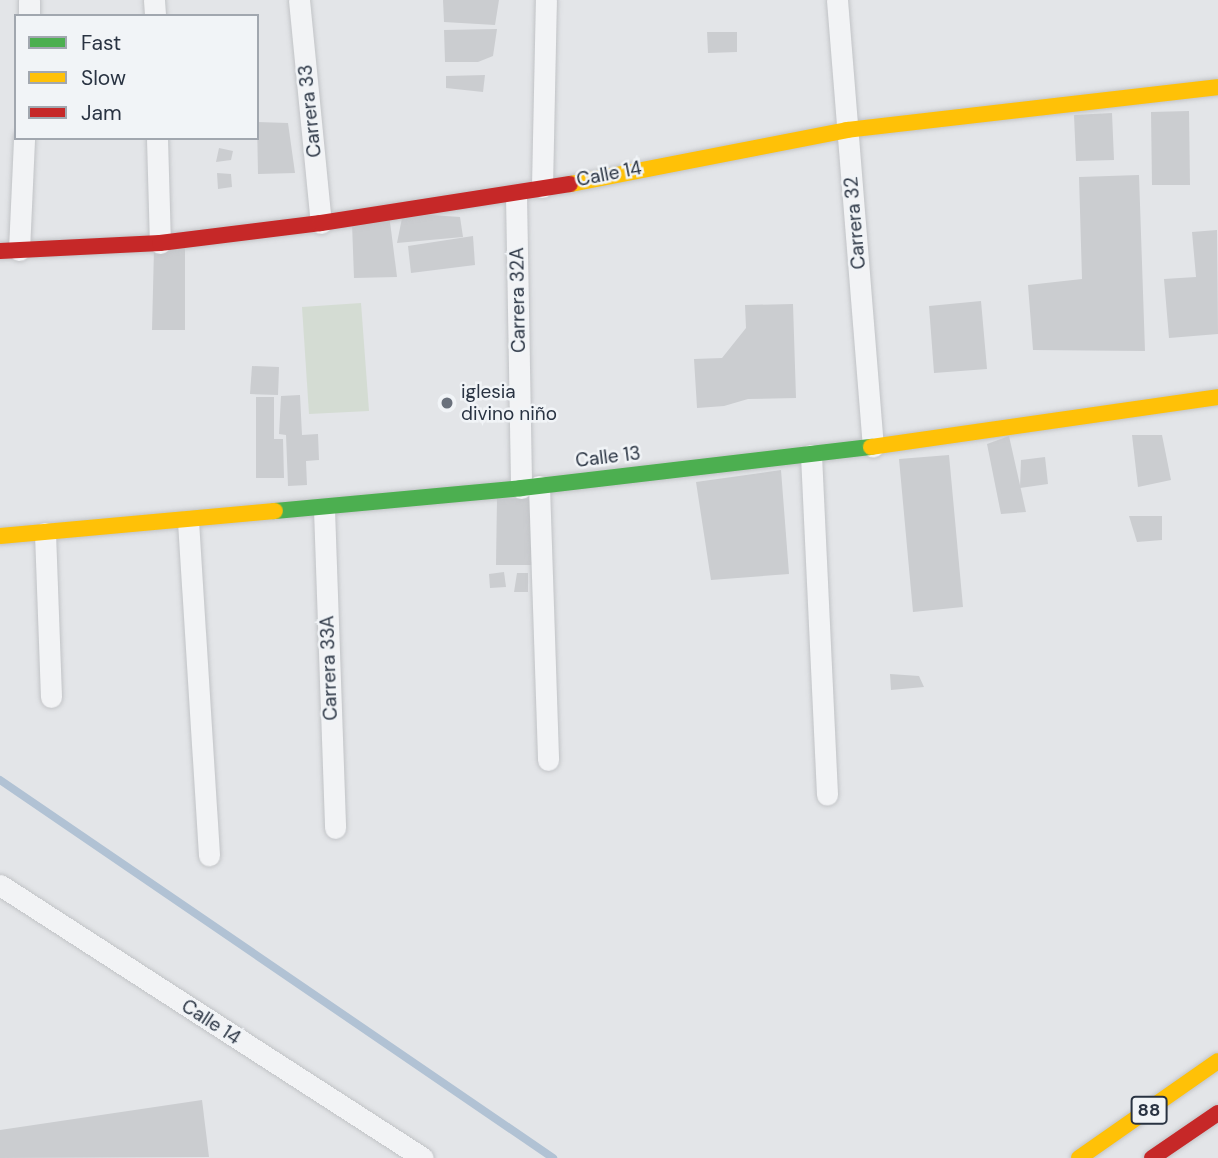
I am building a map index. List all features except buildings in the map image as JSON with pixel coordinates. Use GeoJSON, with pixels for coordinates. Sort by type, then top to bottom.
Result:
{"type":"FeatureCollection","features":[{"type":"Feature","properties":{"kind":"main road","name":"Calle 14"},"geometry":{"type":"LineString","coordinates":[[10,251],[160,243],[321,223],[516,195],[542,187],[847,130],[1218,87]]}},
{"type":"Feature","properties":{"kind":"main road","name":"Calle 13"},"geometry":{"type":"LineString","coordinates":[[0,536],[324,509],[811,455],[1218,397]]}},
{"type":"Feature","properties":{"kind":"main road","name":"88"},"geometry":{"type":"LineString","coordinates":[[1079,1158],[1218,1061]]}},
{"type":"Feature","properties":{"kind":"main road","name":"88"},"geometry":{"type":"LineString","coordinates":[[1152,1158],[1218,1113]]}},
{"type":"Feature","properties":{"kind":"street","name":"Carrera 33"},"geometry":{"type":"LineString","coordinates":[[299,0],[321,223]]}},
{"type":"Feature","properties":{"kind":"street"},"geometry":{"type":"LineString","coordinates":[[542,187],[546,0]]}},
{"type":"Feature","properties":{"kind":"street","name":"Carrera 32"},"geometry":{"type":"LineString","coordinates":[[837,0],[873,447]]}},
{"type":"Feature","properties":{"kind":"street"},"geometry":{"type":"LineString","coordinates":[[10,251],[24,140]]}},
{"type":"Feature","properties":{"kind":"street"},"geometry":{"type":"LineString","coordinates":[[157,140],[160,243]]}},
{"type":"Feature","properties":{"kind":"street","name":"Carrera 32A"},"geometry":{"type":"LineString","coordinates":[[516,195],[530,487],[548,760]]}},
{"type":"Feature","properties":{"kind":"street"},"geometry":{"type":"LineString","coordinates":[[811,455],[827,795]]}},
{"type":"Feature","properties":{"kind":"street","name":"Carrera 33A"},"geometry":{"type":"LineString","coordinates":[[324,509],[335,828]]}},
{"type":"Feature","properties":{"kind":"street"},"geometry":{"type":"LineString","coordinates":[[188,521],[209,855]]}},
{"type":"Feature","properties":{"kind":"street"},"geometry":{"type":"LineString","coordinates":[[45,533],[51,697]]}},
{"type":"Feature","properties":{"kind":"street","name":"Calle 14"},"geometry":{"type":"LineString","coordinates":[[0,885],[423,1158]]}},
{"type":"Feature","properties":{"kind":"shaded area"},"geometry":{"type":"Polygon","coordinates":[[[361,303],[369,411],[309,414],[302,307],[361,303]]]}},
{"type":"Feature","properties":{"kind":"waterway"},"geometry":{"type":"LineString","coordinates":[[0,780],[553,1158]]}},
{"type":"Feature","properties":{"kind":"traffic: fast"},"geometry":{"type":"LineString","coordinates":[[275,511],[521,488],[871,447]]}},
{"type":"Feature","properties":{"kind":"traffic: slow"},"geometry":{"type":"LineString","coordinates":[[570,184],[847,130],[1218,87]]}},
{"type":"Feature","properties":{"kind":"traffic: slow"},"geometry":{"type":"LineString","coordinates":[[871,447],[1218,397]]}},
{"type":"Feature","properties":{"kind":"traffic: slow"},"geometry":{"type":"LineString","coordinates":[[0,536],[275,511]]}},
{"type":"Feature","properties":{"kind":"traffic: slow"},"geometry":{"type":"LineString","coordinates":[[1079,1158],[1218,1061]]}},
{"type":"Feature","properties":{"kind":"traffic: jam"},"geometry":{"type":"LineString","coordinates":[[0,251],[160,243],[321,223],[570,184]]}},
{"type":"Feature","properties":{"kind":"traffic: jam"},"geometry":{"type":"LineString","coordinates":[[1152,1158],[1218,1113]]}},
{"type":"Feature","properties":{"kind":"place","name":"iglesia divino niño"},"geometry":{"type":"Point","coordinates":[447,403]}}]}
